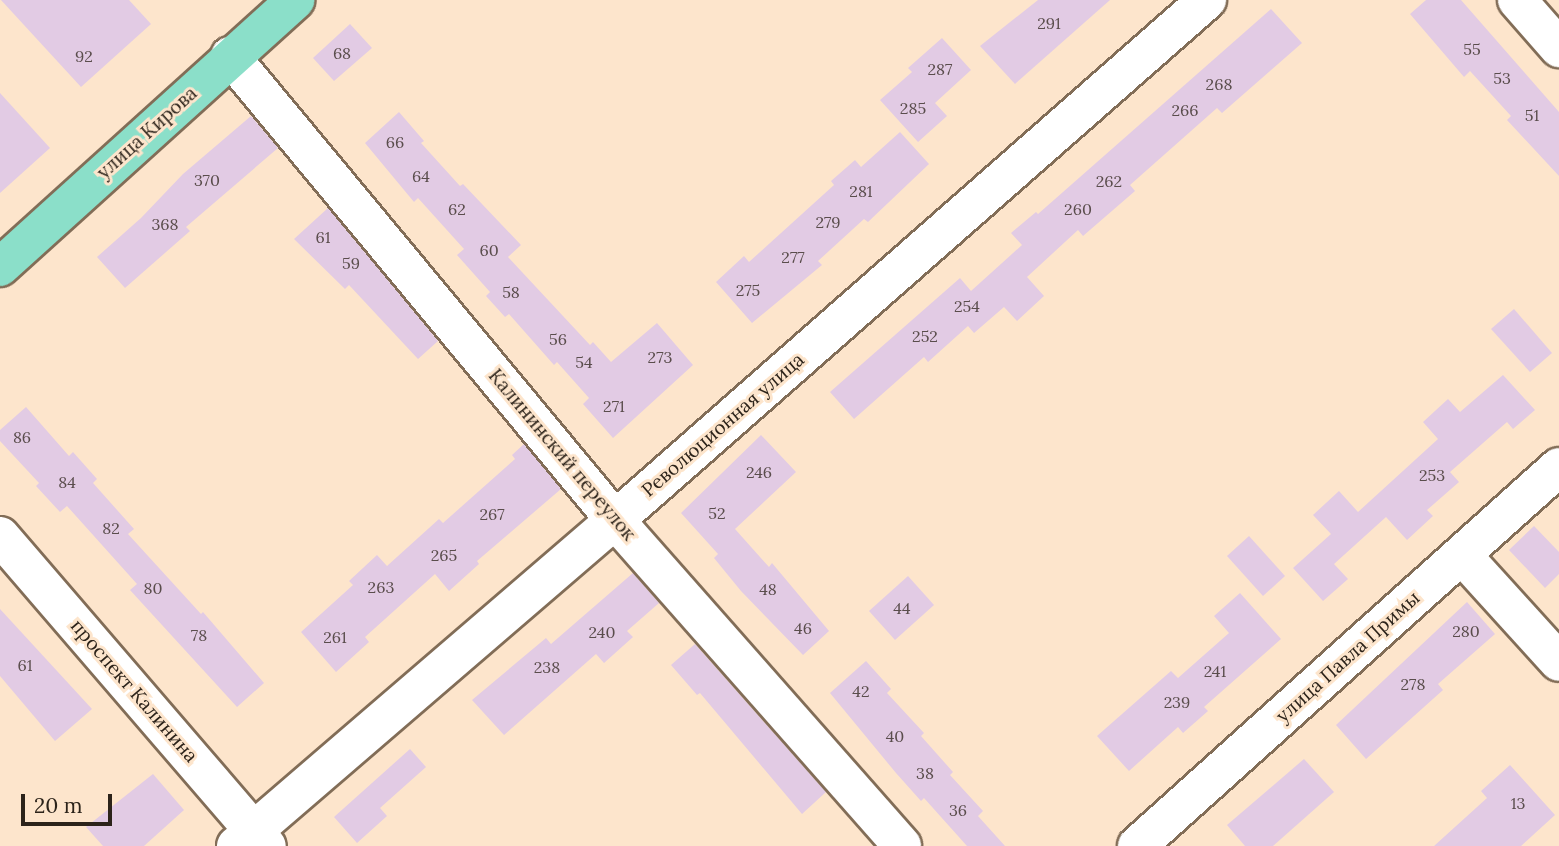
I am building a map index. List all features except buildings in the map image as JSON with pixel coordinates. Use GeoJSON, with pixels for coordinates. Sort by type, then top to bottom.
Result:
{"type":"FeatureCollection","features":[{"type":"Feature","properties":{"kind":"main road","name":"улица Кирова"},"geometry":{"type":"LineString","coordinates":[[0,267],[295,0]]}},
{"type":"Feature","properties":{"kind":"street","name":"Революционная улица"},"geometry":{"type":"LineString","coordinates":[[252,841],[1207,0]]}},
{"type":"Feature","properties":{"kind":"street"},"geometry":{"type":"LineString","coordinates":[[1517,0],[1559,48]]}},
{"type":"Feature","properties":{"kind":"street","name":"Калининский переулок"},"geometry":{"type":"LineString","coordinates":[[230,56],[615,520],[902,846]]}},
{"type":"Feature","properties":{"kind":"street","name":"улица Павла Примы"},"geometry":{"type":"LineString","coordinates":[[1137,846],[1559,467]]}},
{"type":"Feature","properties":{"kind":"street","name":"проспект Калинина"},"geometry":{"type":"LineString","coordinates":[[0,536],[252,841]]}},
{"type":"Feature","properties":{"kind":"street"},"geometry":{"type":"LineString","coordinates":[[1462,555],[1559,662]]}}]}
